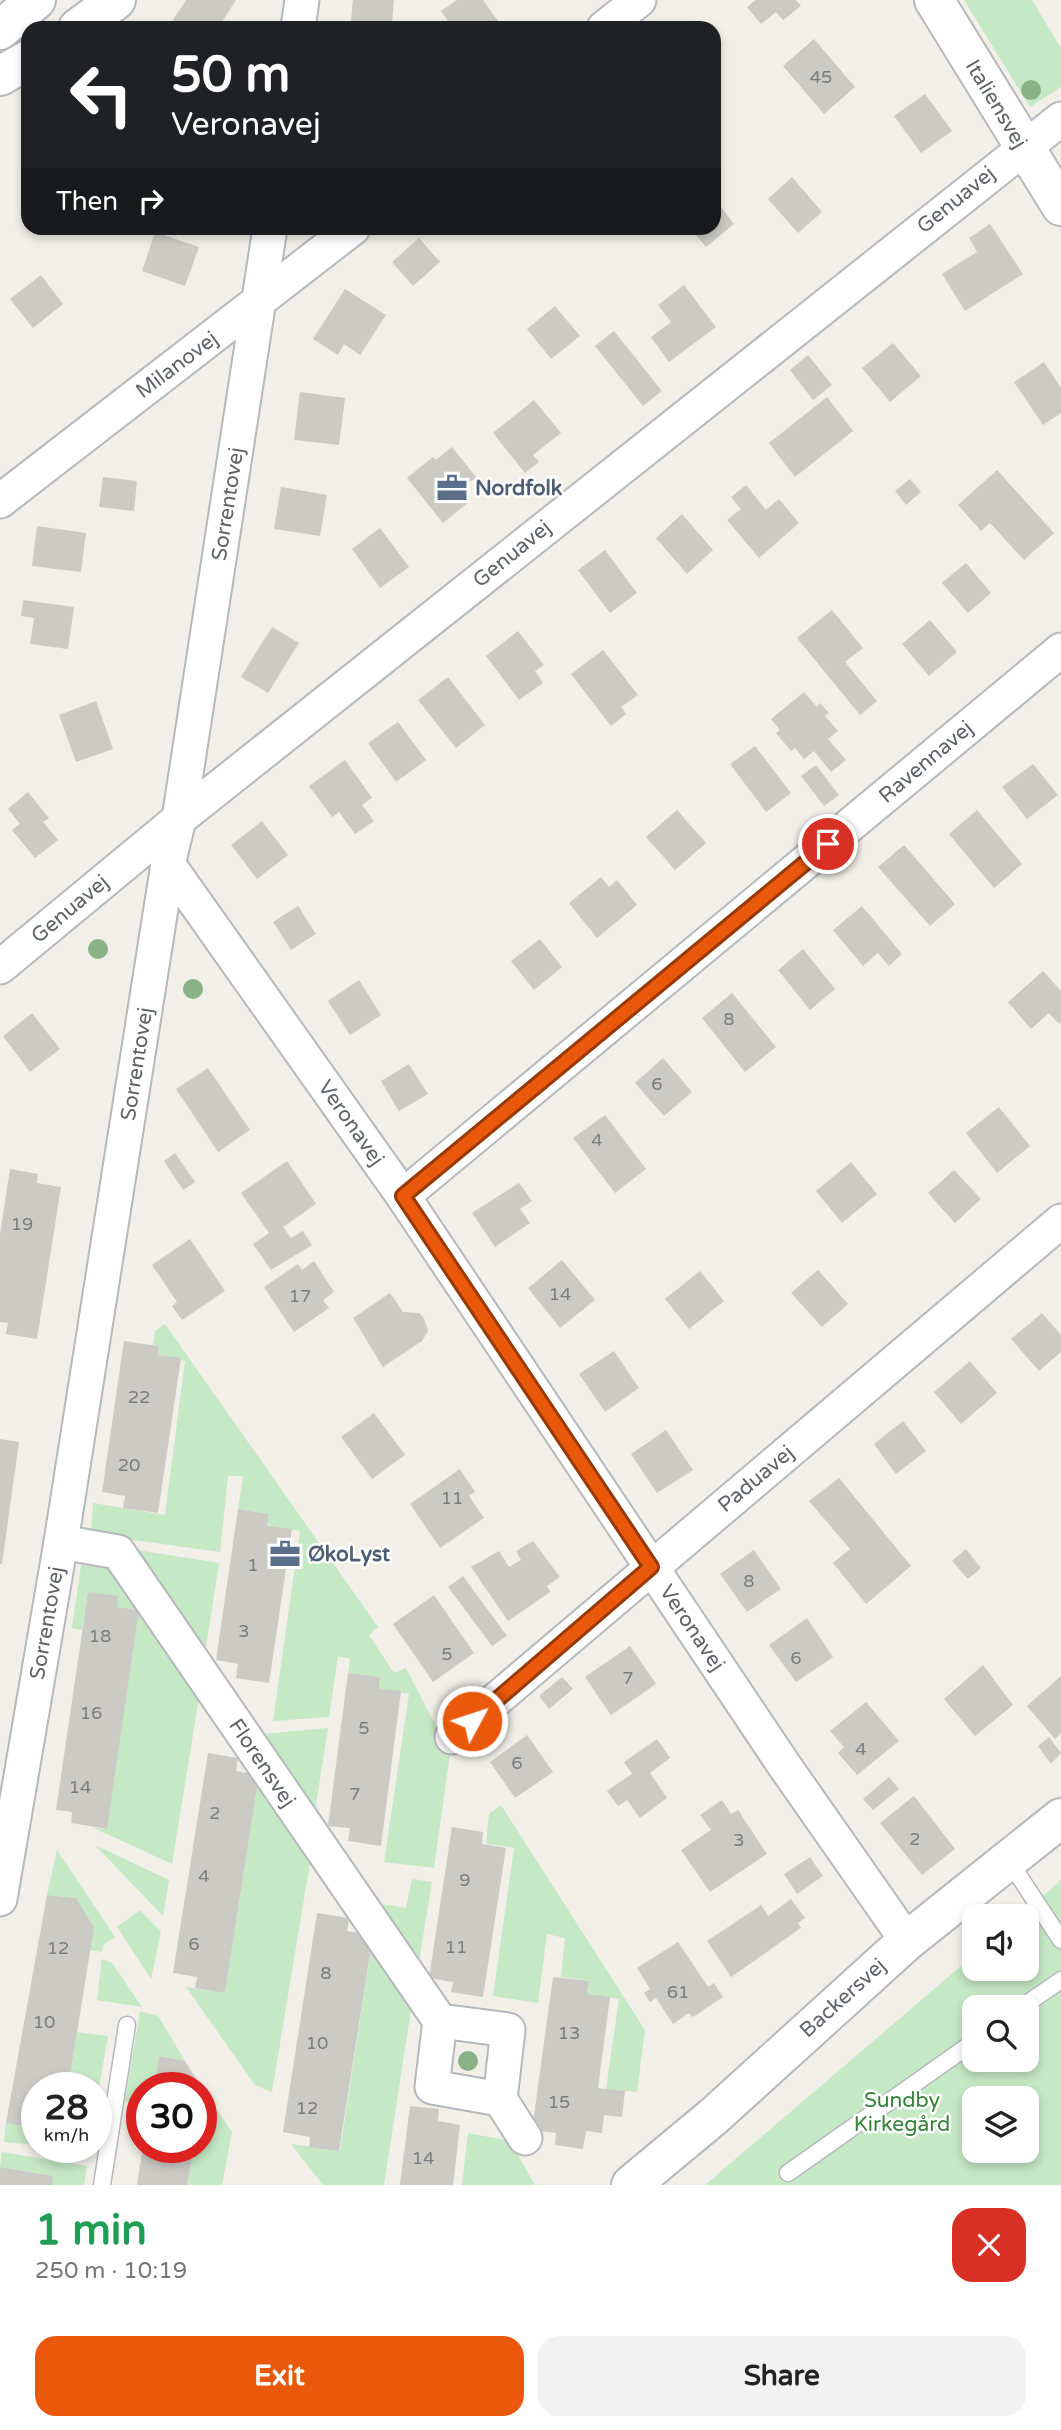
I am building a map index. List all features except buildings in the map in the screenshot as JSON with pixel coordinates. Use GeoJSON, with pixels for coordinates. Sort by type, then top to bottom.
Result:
{"type":"FeatureCollection","features":[{"type":"Feature","properties":{"kind":"street"},"geometry":{"type":"LineString","coordinates":[[0,30],[36,0]]}},
{"type":"Feature","properties":{"kind":"street"},"geometry":{"type":"LineString","coordinates":[[88,21],[116,0]]}},
{"type":"Feature","properties":{"kind":"street"},"geometry":{"type":"LineString","coordinates":[[299,21],[302,0]]}},
{"type":"Feature","properties":{"kind":"street"},"geometry":{"type":"LineString","coordinates":[[613,21],[639,0]]}},
{"type":"Feature","properties":{"kind":"street","name":"Italiensvej"},"geometry":{"type":"LineString","coordinates":[[934,0],[1061,206]]}},
{"type":"Feature","properties":{"kind":"street"},"geometry":{"type":"LineString","coordinates":[[0,76],[21,64]]}},
{"type":"Feature","properties":{"kind":"street","name":"Genuavej"},"geometry":{"type":"LineString","coordinates":[[0,967],[179,819],[1061,119]]}},
{"type":"Feature","properties":{"kind":"street","name":"Sorrentovej"},"geometry":{"type":"LineString","coordinates":[[0,1899],[8,1801],[61,1542],[168,864],[179,819],[269,235]]}},
{"type":"Feature","properties":{"kind":"street","name":"Milanovej"},"geometry":{"type":"LineString","coordinates":[[0,501],[344,235]]}},
{"type":"Feature","properties":{"kind":"street","name":"Ravennavej"},"geometry":{"type":"LineString","coordinates":[[403,1196],[1061,650]]}},
{"type":"Feature","properties":{"kind":"street","name":"Veronavej"},"geometry":{"type":"LineString","coordinates":[[168,864],[403,1196],[651,1567],[907,1941]]}},
{"type":"Feature","properties":{"kind":"street","name":"Paduavej"},"geometry":{"type":"LineString","coordinates":[[452,1737],[1061,1221]]}},
{"type":"Feature","properties":{"kind":"street","name":"Florensvej"},"geometry":{"type":"LineString","coordinates":[[61,1542],[118,1552],[440,2021]]}},
{"type":"Feature","properties":{"kind":"street","name":"Backersvej"},"geometry":{"type":"LineString","coordinates":[[631,2185],[724,2107],[907,1941],[1061,1818]]}},
{"type":"Feature","properties":{"kind":"street"},"geometry":{"type":"LineString","coordinates":[[500,2099],[432,2087],[440,2021],[508,2031],[500,2099],[525,2137]]}},
{"type":"Feature","properties":{"kind":"lane"},"geometry":{"type":"LineString","coordinates":[[1009,1861],[1061,1940]]}},
{"type":"Feature","properties":{"kind":"lane"},"geometry":{"type":"LineString","coordinates":[[1039,1995],[1061,1980]]}},
{"type":"Feature","properties":{"kind":"lane"},"geometry":{"type":"LineString","coordinates":[[102,2185],[127,2025]]}},
{"type":"Feature","properties":{"kind":"lane"},"geometry":{"type":"LineString","coordinates":[[788,2173],[962,2050]]}},
{"type":"Feature","properties":{"kind":"green space"},"geometry":{"type":"Polygon","coordinates":[[[964,0],[1032,0],[1061,48],[1061,87],[1030,107],[964,0]]]}},
{"type":"Feature","properties":{"kind":"green space"},"geometry":{"type":"Polygon","coordinates":[[[165,1324],[378,1627],[369,1635],[394,1673],[406,1668],[450,1754],[434,1868],[384,1862],[409,1694],[379,1689],[380,1677],[348,1673],[350,1659],[338,1656],[329,1717],[273,1721],[300,1531],[267,1526],[269,1514],[238,1509],[243,1476],[228,1476],[220,1552],[91,1534],[93,1503],[165,1515],[185,1361],[158,1355],[159,1346],[153,1345],[155,1331],[165,1324]]]}},
{"type":"Feature","properties":{"kind":"green space"},"geometry":{"type":"Polygon","coordinates":[[[137,1550],[219,1563],[206,1647],[137,1550]]]}},
{"type":"Feature","properties":{"kind":"green space"},"geometry":{"type":"Polygon","coordinates":[[[82,1559],[103,1562],[118,1573],[200,1691],[172,1864],[94,1828],[106,1829],[139,1610],[117,1607],[88,1592],[82,1630],[72,1628],[82,1559]]]}},
{"type":"Feature","properties":{"kind":"green space"},"geometry":{"type":"Polygon","coordinates":[[[328,1728],[315,1811],[262,1734],[328,1728]]]}},
{"type":"Feature","properties":{"kind":"green space"},"geometry":{"type":"Polygon","coordinates":[[[259,1775],[311,1857],[272,2092],[255,2085],[186,1987],[225,1993],[259,1775]]]}},
{"type":"Feature","properties":{"kind":"green space"},"geometry":{"type":"Polygon","coordinates":[[[501,1805],[645,2030],[637,2092],[606,2089],[619,1999],[587,1994],[589,1981],[561,1977],[565,1938],[547,1934],[538,2003],[493,1996],[514,1848],[486,1844],[489,1814],[501,1805]]]}},
{"type":"Feature","properties":{"kind":"green space"},"geometry":{"type":"Polygon","coordinates":[[[95,1845],[169,1880],[163,1916],[95,1845]]]}},
{"type":"Feature","properties":{"kind":"green space"},"geometry":{"type":"Polygon","coordinates":[[[57,1850],[115,1937],[103,1945],[102,1952],[90,1950],[94,1927],[76,1898],[47,1895],[57,1850]]]}},
{"type":"Feature","properties":{"kind":"green space"},"geometry":{"type":"Polygon","coordinates":[[[412,1879],[432,1882],[419,1962],[382,1904],[406,1908],[412,1879]]]}},
{"type":"Feature","properties":{"kind":"green space","name":"Sundby Kirkegård"},"geometry":{"type":"Polygon","coordinates":[[[1061,1880],[1061,2185],[705,2185],[962,1965],[962,1981],[1039,1981],[1039,1904],[1033,1904],[1061,1880]]]}},
{"type":"Feature","properties":{"kind":"green space"},"geometry":{"type":"Polygon","coordinates":[[[140,1910],[161,1932],[151,1979],[117,1927],[140,1910]]]}},
{"type":"Feature","properties":{"kind":"green space"},"geometry":{"type":"Polygon","coordinates":[[[373,1935],[412,2003],[384,2185],[323,2185],[291,2144],[340,2151],[373,1935]]]}},
{"type":"Feature","properties":{"kind":"green space"},"geometry":{"type":"Polygon","coordinates":[[[102,1959],[112,1963],[142,2007],[97,2000],[102,1959]]]}},
{"type":"Feature","properties":{"kind":"green space"},"geometry":{"type":"Polygon","coordinates":[[[140,2011],[158,2016],[185,2061],[159,2056],[156,2072],[130,2072],[140,2011]]]}},
{"type":"Feature","properties":{"kind":"green space"},"geometry":{"type":"Polygon","coordinates":[[[77,2032],[108,2036],[102,2072],[71,2072],[77,2032]]]}},
{"type":"Feature","properties":{"kind":"green space"},"geometry":{"type":"Polygon","coordinates":[[[217,2110],[232,2132],[222,2185],[187,2185],[191,2163],[217,2163],[217,2110]]]}},
{"type":"Feature","properties":{"kind":"green space"},"geometry":{"type":"Polygon","coordinates":[[[6,2123],[21,2125],[21,2144],[4,2142],[6,2123]]]}},
{"type":"Feature","properties":{"kind":"green space"},"geometry":{"type":"Polygon","coordinates":[[[468,2133],[510,2141],[535,2185],[462,2185],[468,2133]]]}},
{"type":"Feature","properties":{"kind":"green space"},"geometry":{"type":"Polygon","coordinates":[[[2,2152],[21,2155],[21,2163],[69,2163],[87,2166],[84,2185],[52,2185],[53,2176],[0,2167],[2,2152]]]}},
{"type":"Feature","properties":{"kind":"place","name":"Nordfolk"},"geometry":{"type":"Point","coordinates":[452,488]}},
{"type":"Feature","properties":{"kind":"place","name":"ØkoLyst"},"geometry":{"type":"Point","coordinates":[285,1554]}},
{"type":"Feature","properties":{"kind":"route"},"geometry":{"type":"LineString","coordinates":[[472,1721],[651,1567],[403,1196],[828,844]]}}]}
